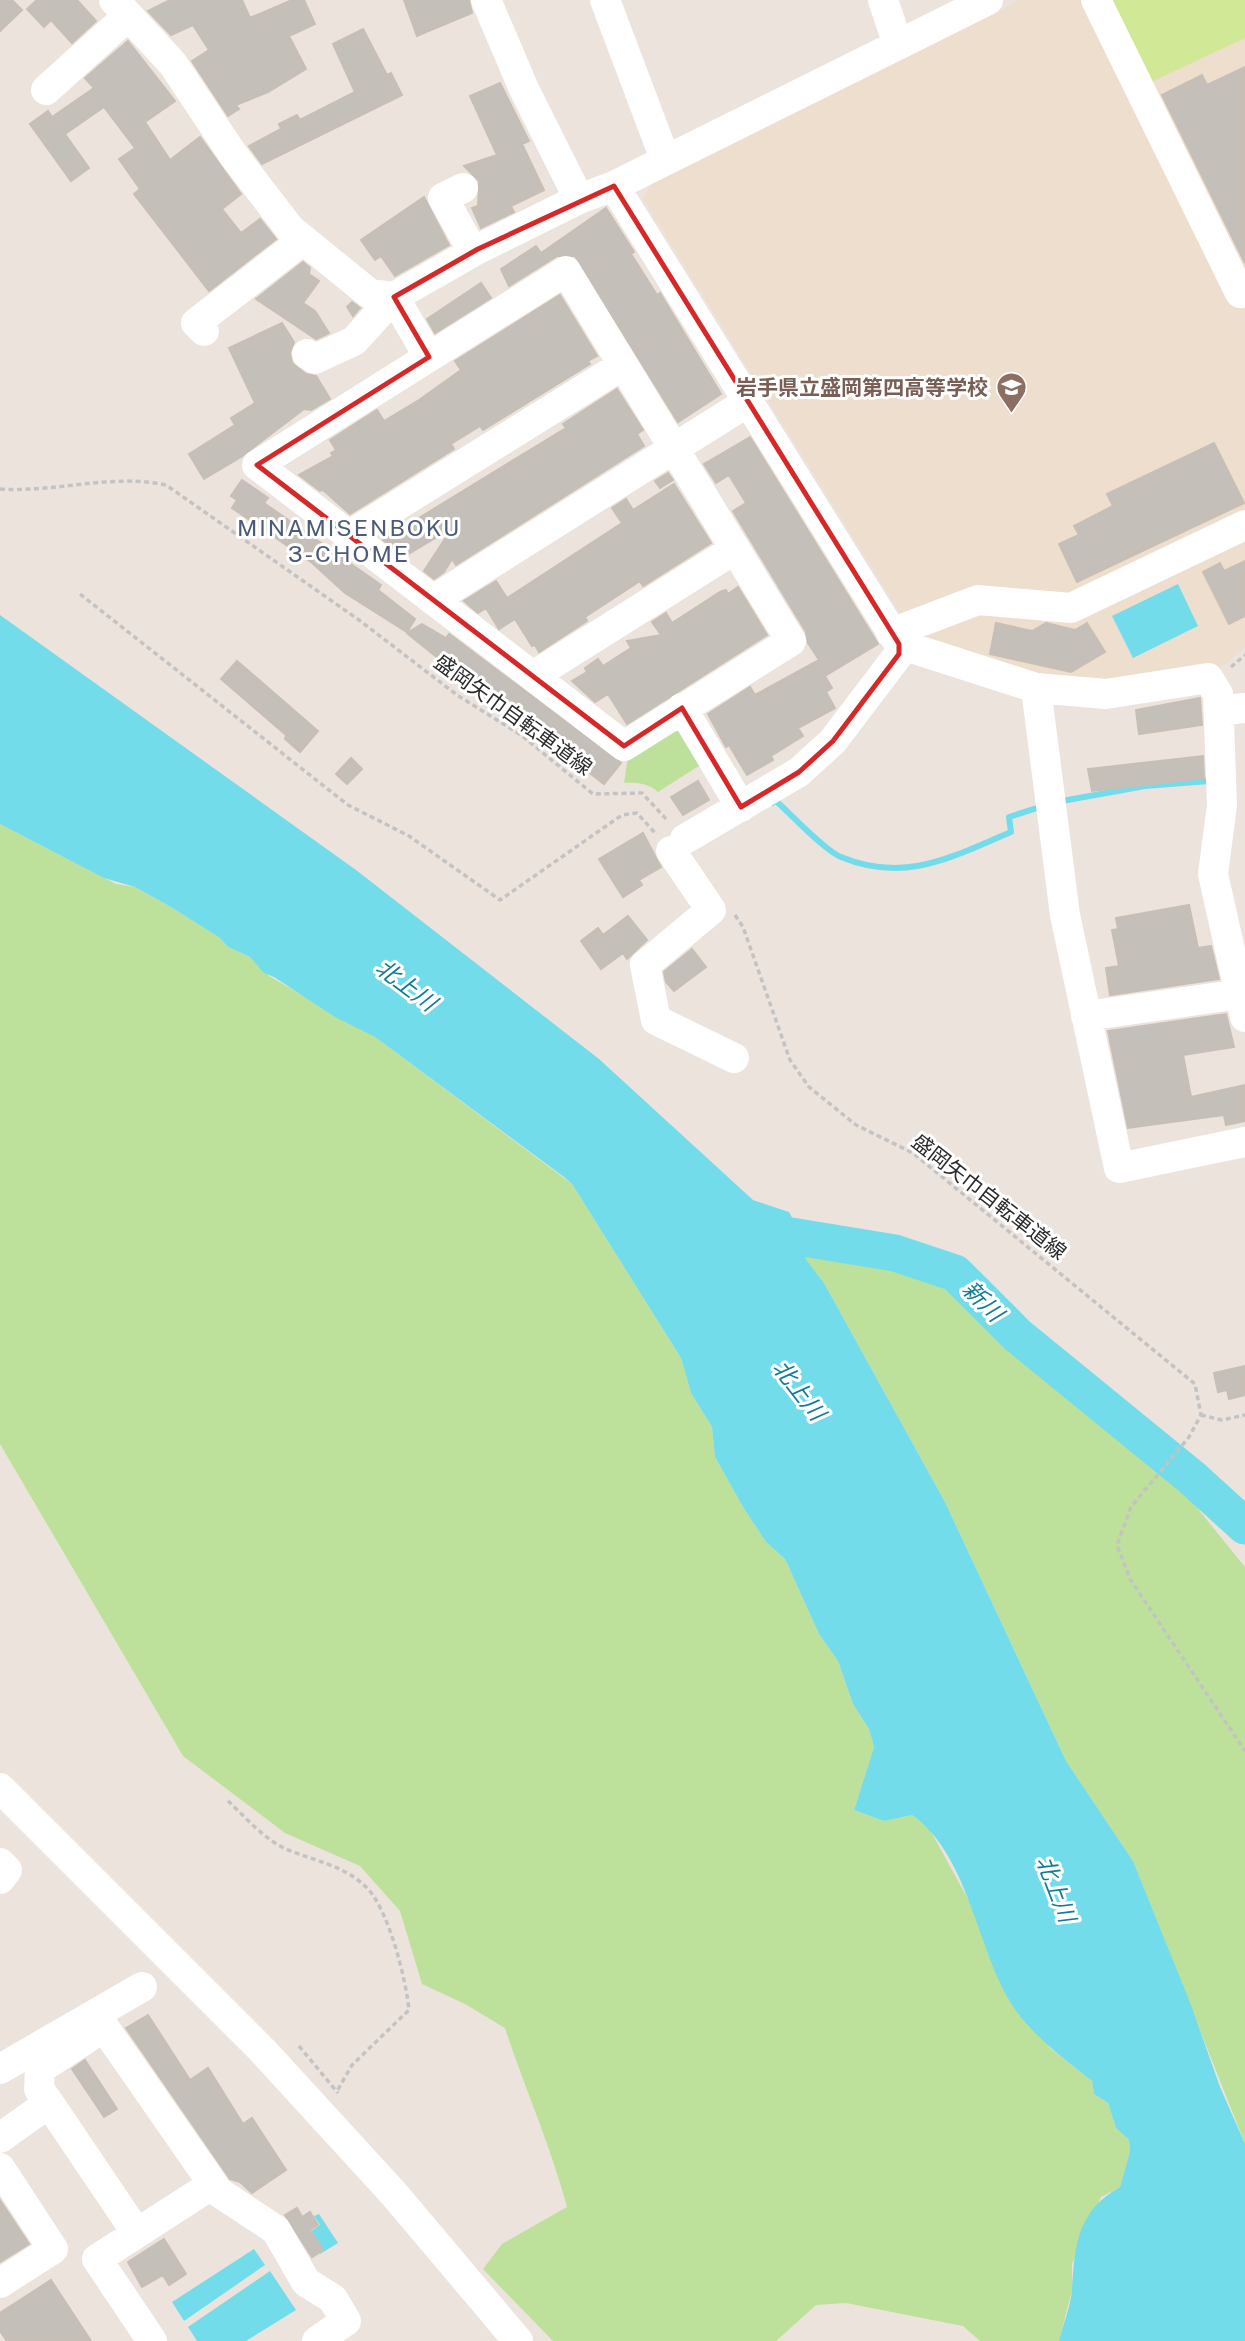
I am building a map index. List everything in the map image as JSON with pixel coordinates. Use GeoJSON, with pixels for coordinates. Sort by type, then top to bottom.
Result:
{"type":"FeatureCollection","features":[{"type":"Feature","properties":{"kind":"street"},"geometry":{"type":"LineString","coordinates":[[486,0],[524,89],[579,199]]}},
{"type":"Feature","properties":{"kind":"street"},"geometry":{"type":"LineString","coordinates":[[604,0],[666,159]]}},
{"type":"Feature","properties":{"kind":"street"},"geometry":{"type":"LineString","coordinates":[[883,0],[898,45]]}},
{"type":"Feature","properties":{"kind":"street"},"geometry":{"type":"LineString","coordinates":[[307,354],[315,359],[355,341],[394,297],[472,252],[579,199],[614,186],[988,0]]}},
{"type":"Feature","properties":{"kind":"street"},"geometry":{"type":"LineString","coordinates":[[1096,0],[1240,293]]}},
{"type":"Feature","properties":{"kind":"street"},"geometry":{"type":"LineString","coordinates":[[46,90],[121,8],[173,64],[234,156],[290,229],[369,294],[394,297]]}},
{"type":"Feature","properties":{"kind":"street"},"geometry":{"type":"LineString","coordinates":[[614,186],[746,403],[895,638],[899,654],[833,741],[799,772],[678,845],[711,910],[645,965],[656,1020],[734,1058]]}},
{"type":"Feature","properties":{"kind":"street"},"geometry":{"type":"LineString","coordinates":[[463,188],[443,198],[472,252]]}},
{"type":"Feature","properties":{"kind":"street"},"geometry":{"type":"LineString","coordinates":[[204,331],[196,323],[303,240]]}},
{"type":"Feature","properties":{"kind":"street"},"geometry":{"type":"LineString","coordinates":[[566,271],[791,641],[624,746],[257,465],[429,357],[566,271]]}},
{"type":"Feature","properties":{"kind":"street"},"geometry":{"type":"LineString","coordinates":[[394,297],[429,357]]}},
{"type":"Feature","properties":{"kind":"street"},"geometry":{"type":"LineString","coordinates":[[348,536],[623,365]]}},
{"type":"Feature","properties":{"kind":"street"},"geometry":{"type":"LineString","coordinates":[[433,600],[746,403]]}},
{"type":"Feature","properties":{"kind":"street"},"geometry":{"type":"LineString","coordinates":[[895,638],[978,600],[1071,608],[1245,525]]}},
{"type":"Feature","properties":{"kind":"street"},"geometry":{"type":"LineString","coordinates":[[533,676],[735,549]]}},
{"type":"Feature","properties":{"kind":"street"},"geometry":{"type":"LineString","coordinates":[[895,638],[1036,688],[1107,694],[1208,678],[1232,710],[1213,874],[1242,1005],[1086,1016]]}},
{"type":"Feature","properties":{"kind":"street"},"geometry":{"type":"LineString","coordinates":[[1036,688],[1065,915],[1119,1168],[1245,1142]]}},
{"type":"Feature","properties":{"kind":"street"},"geometry":{"type":"LineString","coordinates":[[682,708],[741,807]]}},
{"type":"Feature","properties":{"kind":"street"},"geometry":{"type":"LineString","coordinates":[[0,1788],[263,2052],[394,2194],[518,2341]]}},
{"type":"Feature","properties":{"kind":"street"},"geometry":{"type":"LineString","coordinates":[[0,1863],[7,1870],[0,1879]]}},
{"type":"Feature","properties":{"kind":"street"},"geometry":{"type":"LineString","coordinates":[[0,2069],[142,1987]]}},
{"type":"Feature","properties":{"kind":"street"},"geometry":{"type":"LineString","coordinates":[[136,2232],[39,2089],[40,2068],[104,2027],[217,2191],[276,2230],[306,2282],[333,2299],[353,2331],[317,2341]]}},
{"type":"Feature","properties":{"kind":"street"},"geometry":{"type":"LineString","coordinates":[[0,2138],[49,2103]]}},
{"type":"Feature","properties":{"kind":"street"},"geometry":{"type":"LineString","coordinates":[[0,2168],[53,2249],[0,2283]]}},
{"type":"Feature","properties":{"kind":"street"},"geometry":{"type":"LineString","coordinates":[[152,2341],[97,2259],[213,2184]]}},
{"type":"Feature","properties":{"kind":"path","name":"盛岡矢巾自転車道線"},"geometry":{"type":"LineString","coordinates":[[0,489],[30,491],[144,480],[166,485],[359,620],[457,695],[521,735],[593,794],[642,793],[678,845]]}},
{"type":"Feature","properties":{"kind":"path"},"geometry":{"type":"LineString","coordinates":[[80,594],[348,805],[409,836],[500,900],[622,815],[637,813],[678,845]]}},
{"type":"Feature","properties":{"kind":"path","name":"盛岡矢巾自転車道線"},"geometry":{"type":"LineString","coordinates":[[728,905],[743,927],[790,1060],[809,1087],[856,1125],[913,1153],[1083,1290],[1195,1384],[1201,1415]]}},
{"type":"Feature","properties":{"kind":"path"},"geometry":{"type":"LineString","coordinates":[[1245,1415],[1222,1420],[1201,1415],[1189,1437],[1130,1507],[1117,1545],[1130,1579],[1245,1751]]}},
{"type":"Feature","properties":{"kind":"path"},"geometry":{"type":"LineString","coordinates":[[228,1801],[284,1848],[338,1868],[368,1889],[383,1914],[407,1990],[409,2010],[352,2065],[337,2091]]}},
{"type":"Feature","properties":{"kind":"highlighted area"},"geometry":{"type":"Polygon","coordinates":[[[614,186],[899,644],[899,654],[833,741],[799,772],[741,807],[682,708],[624,746],[257,465],[429,357],[394,297],[478,249],[614,186]]]}},
{"type":"Feature","properties":{"kind":"shaded area","name":"岩手県立盛岡第四高等学校"},"geometry":{"type":"Polygon","coordinates":[[[1020,0],[1245,0],[1245,647],[1218,670],[1089,687],[1059,682],[921,637],[905,621],[643,199],[653,182],[1020,0]]]}},
{"type":"Feature","properties":{"kind":"green space"},"geometry":{"type":"Polygon","coordinates":[[[1108,0],[1245,0],[1245,38],[1149,83],[1108,0]]]}},
{"type":"Feature","properties":{"kind":"green space"},"geometry":{"type":"Polygon","coordinates":[[[682,727],[705,762],[658,792],[642,784],[624,783],[628,756],[682,727]]]}},
{"type":"Feature","properties":{"kind":"green space"},"geometry":{"type":"Polygon","coordinates":[[[0,824],[116,884],[135,887],[171,907],[220,938],[228,947],[250,957],[269,976],[375,1037],[572,1184],[681,1358],[691,1393],[712,1427],[715,1457],[766,1542],[785,1559],[819,1634],[838,1661],[853,1704],[869,1729],[874,1747],[854,1810],[884,1821],[912,1815],[929,1828],[1050,2048],[1092,2081],[1094,2094],[1108,2103],[1116,2128],[1129,2140],[1130,2151],[1120,2187],[1101,2197],[1072,2264],[1072,2290],[1059,2341],[980,2341],[963,2326],[846,2303],[816,2305],[776,2341],[553,2341],[483,2269],[502,2244],[567,2207],[505,2028],[465,2004],[422,1984],[400,1911],[360,1866],[285,1833],[183,1756],[0,1444],[0,824]]]}},
{"type":"Feature","properties":{"kind":"green space"},"geometry":{"type":"Polygon","coordinates":[[[809,1249],[876,1263],[943,1285],[1190,1499],[1245,1567],[1245,2144],[1133,1861],[1066,1761],[945,1502],[824,1283],[805,1258],[809,1249]]]}},
{"type":"Feature","properties":{"kind":"water"},"geometry":{"type":"Polygon","coordinates":[[[1178,584],[1198,626],[1133,658],[1112,616],[1178,584]]]}},
{"type":"Feature","properties":{"kind":"water","name":"北上川"},"geometry":{"type":"Polygon","coordinates":[[[0,615],[356,870],[599,1059],[753,1200],[789,1212],[809,1249],[805,1258],[824,1283],[945,1502],[1066,1761],[1133,1861],[1191,2005],[1220,2087],[1245,2144],[1245,2341],[1059,2341],[1070,2301],[1081,2230],[1095,2207],[1120,2187],[1130,2151],[1129,2140],[1116,2128],[1108,2103],[1094,2094],[1092,2081],[1046,2043],[1015,2010],[997,1976],[958,1875],[931,1832],[912,1815],[884,1821],[854,1810],[874,1747],[869,1729],[853,1704],[838,1661],[819,1634],[785,1559],[766,1542],[715,1457],[712,1427],[691,1393],[681,1358],[572,1184],[564,1177],[375,1037],[335,1017],[264,973],[250,957],[228,947],[220,938],[171,907],[135,887],[104,878],[0,824],[0,615]]]}},
{"type":"Feature","properties":{"kind":"water"},"geometry":{"type":"Polygon","coordinates":[[[319,2214],[338,2243],[320,2254],[307,2234],[320,2225],[314,2216],[319,2214]]]}},
{"type":"Feature","properties":{"kind":"water"},"geometry":{"type":"Polygon","coordinates":[[[254,2249],[265,2265],[184,2321],[172,2302],[254,2249]]]}},
{"type":"Feature","properties":{"kind":"water"},"geometry":{"type":"Polygon","coordinates":[[[270,2271],[296,2310],[246,2341],[197,2341],[188,2327],[270,2271]]]}},
{"type":"Feature","properties":{"kind":"building"},"geometry":{"type":"Polygon","coordinates":[[[0,0],[12,0],[22,10],[0,31],[0,0]]]}},
{"type":"Feature","properties":{"kind":"building"},"geometry":{"type":"Polygon","coordinates":[[[37,0],[77,0],[96,21],[72,43],[51,20],[44,27],[27,9],[37,0]]]}},
{"type":"Feature","properties":{"kind":"building"},"geometry":{"type":"Polygon","coordinates":[[[170,0],[242,0],[250,18],[292,0],[304,0],[315,24],[289,36],[306,69],[268,92],[236,105],[239,109],[228,116],[192,61],[209,50],[193,25],[171,35],[148,11],[170,0]]]}},
{"type":"Feature","properties":{"kind":"building"},"geometry":{"type":"Polygon","coordinates":[[[404,0],[469,0],[472,13],[417,36],[404,0]]]}},
{"type":"Feature","properties":{"kind":"building"},"geometry":{"type":"Polygon","coordinates":[[[363,29],[387,75],[391,73],[402,95],[262,164],[249,146],[281,129],[279,124],[297,115],[300,120],[355,92],[333,44],[363,29]]]}},
{"type":"Feature","properties":{"kind":"building"},"geometry":{"type":"Polygon","coordinates":[[[128,41],[175,101],[145,122],[170,160],[200,137],[241,194],[222,209],[241,233],[260,219],[276,239],[209,291],[134,194],[140,189],[119,159],[135,148],[104,107],[65,134],[89,168],[71,181],[30,124],[48,111],[52,117],[94,88],[85,78],[128,41]]]}},
{"type":"Feature","properties":{"kind":"building"},"geometry":{"type":"Polygon","coordinates":[[[1245,67],[1245,263],[1162,95],[1202,75],[1207,85],[1245,67]]]}},
{"type":"Feature","properties":{"kind":"building"},"geometry":{"type":"Polygon","coordinates":[[[500,83],[529,141],[522,144],[544,190],[511,206],[514,212],[481,228],[472,208],[478,206],[479,181],[464,166],[497,155],[470,96],[500,83]]]}},
{"type":"Feature","properties":{"kind":"building"},"geometry":{"type":"Polygon","coordinates":[[[424,197],[449,245],[395,276],[381,256],[375,260],[361,240],[424,197]]]}},
{"type":"Feature","properties":{"kind":"building"},"geometry":{"type":"Polygon","coordinates":[[[606,208],[634,252],[631,254],[657,295],[660,293],[721,394],[678,422],[575,256],[557,256],[509,286],[501,269],[536,246],[541,253],[606,208]]]}},
{"type":"Feature","properties":{"kind":"building"},"geometry":{"type":"Polygon","coordinates":[[[303,262],[310,268],[309,274],[319,281],[303,303],[315,311],[329,333],[316,339],[256,299],[303,262]]]}},
{"type":"Feature","properties":{"kind":"building"},"geometry":{"type":"Polygon","coordinates":[[[481,283],[491,298],[435,333],[427,319],[481,283]]]}},
{"type":"Feature","properties":{"kind":"building"},"geometry":{"type":"Polygon","coordinates":[[[560,295],[597,356],[588,361],[590,364],[483,430],[480,426],[451,444],[454,449],[350,514],[323,490],[320,491],[299,475],[333,456],[331,453],[336,450],[330,440],[377,410],[384,421],[419,400],[461,370],[455,361],[560,295]]]}},
{"type":"Feature","properties":{"kind":"building"},"geometry":{"type":"Polygon","coordinates":[[[352,302],[360,308],[353,316],[347,307],[352,302]]]}},
{"type":"Feature","properties":{"kind":"building"},"geometry":{"type":"Polygon","coordinates":[[[282,323],[294,342],[290,353],[292,363],[306,374],[316,376],[330,399],[311,410],[304,409],[241,457],[204,479],[189,454],[235,425],[231,418],[255,403],[229,348],[282,323]]]}},
{"type":"Feature","properties":{"kind":"building"},"geometry":{"type":"Polygon","coordinates":[[[617,389],[643,430],[637,434],[644,446],[456,565],[452,559],[444,572],[434,579],[424,571],[452,528],[405,556],[383,540],[566,428],[563,424],[617,389]]]}},
{"type":"Feature","properties":{"kind":"building"},"geometry":{"type":"Polygon","coordinates":[[[750,437],[878,644],[825,676],[832,688],[826,692],[835,708],[798,728],[803,736],[771,756],[773,760],[747,775],[729,745],[726,747],[708,714],[750,687],[755,695],[819,660],[808,643],[806,632],[733,511],[746,503],[729,475],[716,483],[704,464],[750,437]]]}},
{"type":"Feature","properties":{"kind":"building"},"geometry":{"type":"Polygon","coordinates":[[[1214,443],[1244,503],[1077,582],[1059,544],[1079,535],[1074,526],[1113,506],[1107,494],[1214,443]]]}},
{"type":"Feature","properties":{"kind":"building"},"geometry":{"type":"Polygon","coordinates":[[[668,473],[673,480],[660,488],[655,481],[668,473]]]}},
{"type":"Feature","properties":{"kind":"building"},"geometry":{"type":"Polygon","coordinates":[[[242,480],[268,498],[264,503],[381,585],[378,590],[415,619],[407,632],[345,593],[311,562],[232,508],[237,500],[231,496],[242,480]]]}},
{"type":"Feature","properties":{"kind":"building"},"geometry":{"type":"Polygon","coordinates":[[[674,484],[711,543],[643,586],[640,581],[585,617],[587,621],[539,652],[535,645],[532,646],[515,619],[499,629],[486,608],[478,613],[464,601],[496,581],[507,598],[622,523],[612,508],[626,499],[633,510],[674,484]]]}},
{"type":"Feature","properties":{"kind":"building"},"geometry":{"type":"Polygon","coordinates":[[[1245,561],[1245,616],[1229,624],[1203,572],[1220,563],[1224,571],[1245,561]]]}},
{"type":"Feature","properties":{"kind":"building"},"geometry":{"type":"Polygon","coordinates":[[[738,587],[767,635],[627,724],[608,694],[595,702],[572,681],[587,672],[585,668],[598,659],[603,666],[631,648],[627,641],[661,635],[652,622],[666,613],[672,623],[720,592],[726,590],[728,594],[738,587]]]}},
{"type":"Feature","properties":{"kind":"building"},"geometry":{"type":"Polygon","coordinates":[[[996,623],[1032,631],[1046,623],[1075,630],[1087,623],[1105,652],[1071,672],[990,654],[996,623]]]}},
{"type":"Feature","properties":{"kind":"building"},"geometry":{"type":"Polygon","coordinates":[[[422,624],[446,638],[449,634],[621,763],[604,784],[551,743],[553,740],[465,680],[407,633],[422,624]]]}},
{"type":"Feature","properties":{"kind":"building"},"geometry":{"type":"Polygon","coordinates":[[[237,661],[318,731],[300,752],[285,739],[286,735],[221,679],[237,661]]]}},
{"type":"Feature","properties":{"kind":"building"},"geometry":{"type":"Polygon","coordinates":[[[1200,698],[1202,725],[1139,734],[1136,710],[1200,698]]]}},
{"type":"Feature","properties":{"kind":"building"},"geometry":{"type":"Polygon","coordinates":[[[1203,756],[1204,778],[1092,791],[1088,769],[1203,756]]]}},
{"type":"Feature","properties":{"kind":"building"},"geometry":{"type":"Polygon","coordinates":[[[351,758],[362,769],[347,784],[336,774],[351,758]]]}},
{"type":"Feature","properties":{"kind":"building"},"geometry":{"type":"Polygon","coordinates":[[[698,781],[709,800],[683,815],[671,797],[698,781]]]}},
{"type":"Feature","properties":{"kind":"building"},"geometry":{"type":"Polygon","coordinates":[[[643,833],[661,867],[639,880],[642,885],[623,897],[599,859],[643,833]]]}},
{"type":"Feature","properties":{"kind":"building"},"geometry":{"type":"Polygon","coordinates":[[[1189,905],[1198,948],[1211,946],[1219,979],[1110,995],[1106,968],[1119,966],[1112,930],[1118,929],[1116,918],[1189,905]]]}},
{"type":"Feature","properties":{"kind":"building"},"geometry":{"type":"Polygon","coordinates":[[[628,916],[647,940],[627,959],[623,953],[601,969],[581,941],[598,928],[603,935],[628,916]]]}},
{"type":"Feature","properties":{"kind":"building"},"geometry":{"type":"Polygon","coordinates":[[[692,949],[706,967],[674,991],[666,982],[664,972],[692,949]]]}},
{"type":"Feature","properties":{"kind":"building"},"geometry":{"type":"Polygon","coordinates":[[[1226,1014],[1234,1047],[1183,1055],[1191,1097],[1245,1085],[1245,1121],[1226,1125],[1224,1115],[1128,1128],[1108,1031],[1226,1014]]]}},
{"type":"Feature","properties":{"kind":"building"},"geometry":{"type":"Polygon","coordinates":[[[1245,1366],[1245,1395],[1229,1399],[1227,1390],[1218,1392],[1214,1373],[1245,1366]]]}},
{"type":"Feature","properties":{"kind":"building"},"geometry":{"type":"Polygon","coordinates":[[[148,2015],[190,2080],[208,2068],[243,2124],[252,2118],[286,2170],[252,2193],[240,2182],[230,2179],[126,2028],[148,2015]]]}},
{"type":"Feature","properties":{"kind":"building"},"geometry":{"type":"Polygon","coordinates":[[[85,2060],[117,2109],[104,2117],[72,2069],[85,2060]]]}},
{"type":"Feature","properties":{"kind":"building"},"geometry":{"type":"Polygon","coordinates":[[[0,2200],[29,2244],[0,2262],[0,2200]]]}},
{"type":"Feature","properties":{"kind":"building"},"geometry":{"type":"Polygon","coordinates":[[[297,2208],[302,2217],[310,2212],[318,2225],[310,2230],[323,2250],[312,2257],[285,2215],[297,2208]]]}},
{"type":"Feature","properties":{"kind":"building"},"geometry":{"type":"Polygon","coordinates":[[[164,2239],[186,2274],[169,2285],[163,2275],[142,2287],[128,2262],[164,2239]]]}},
{"type":"Feature","properties":{"kind":"building"},"geometry":{"type":"Polygon","coordinates":[[[51,2280],[91,2341],[7,2341],[0,2331],[0,2313],[51,2280]]]}},
{"type":"Feature","properties":{"kind":"waterway"},"geometry":{"type":"LineString","coordinates":[[1062,801],[1145,786],[1209,781]]}},
{"type":"Feature","properties":{"kind":"waterway"},"geometry":{"type":"LineString","coordinates":[[772,803],[776,801],[817,840],[841,857],[865,865],[887,868],[929,864],[949,858],[1011,832],[1009,817],[1040,807]]}},
{"type":"Feature","properties":{"kind":"waterway","name":"新川"},"geometry":{"type":"LineString","coordinates":[[755,1230],[895,1253],[955,1273],[1017,1335],[1191,1477],[1245,1526]]}},
{"type":"Feature","properties":{"kind":"place","name":"岩手県立盛岡第四高等学校"},"geometry":{"type":"Point","coordinates":[1011,415]}},
{"type":"Feature","properties":{"kind":"district","name":"MINAMISENBOKU 3-CHOME"},"geometry":{"type":"Point","coordinates":[349,541]}}]}
